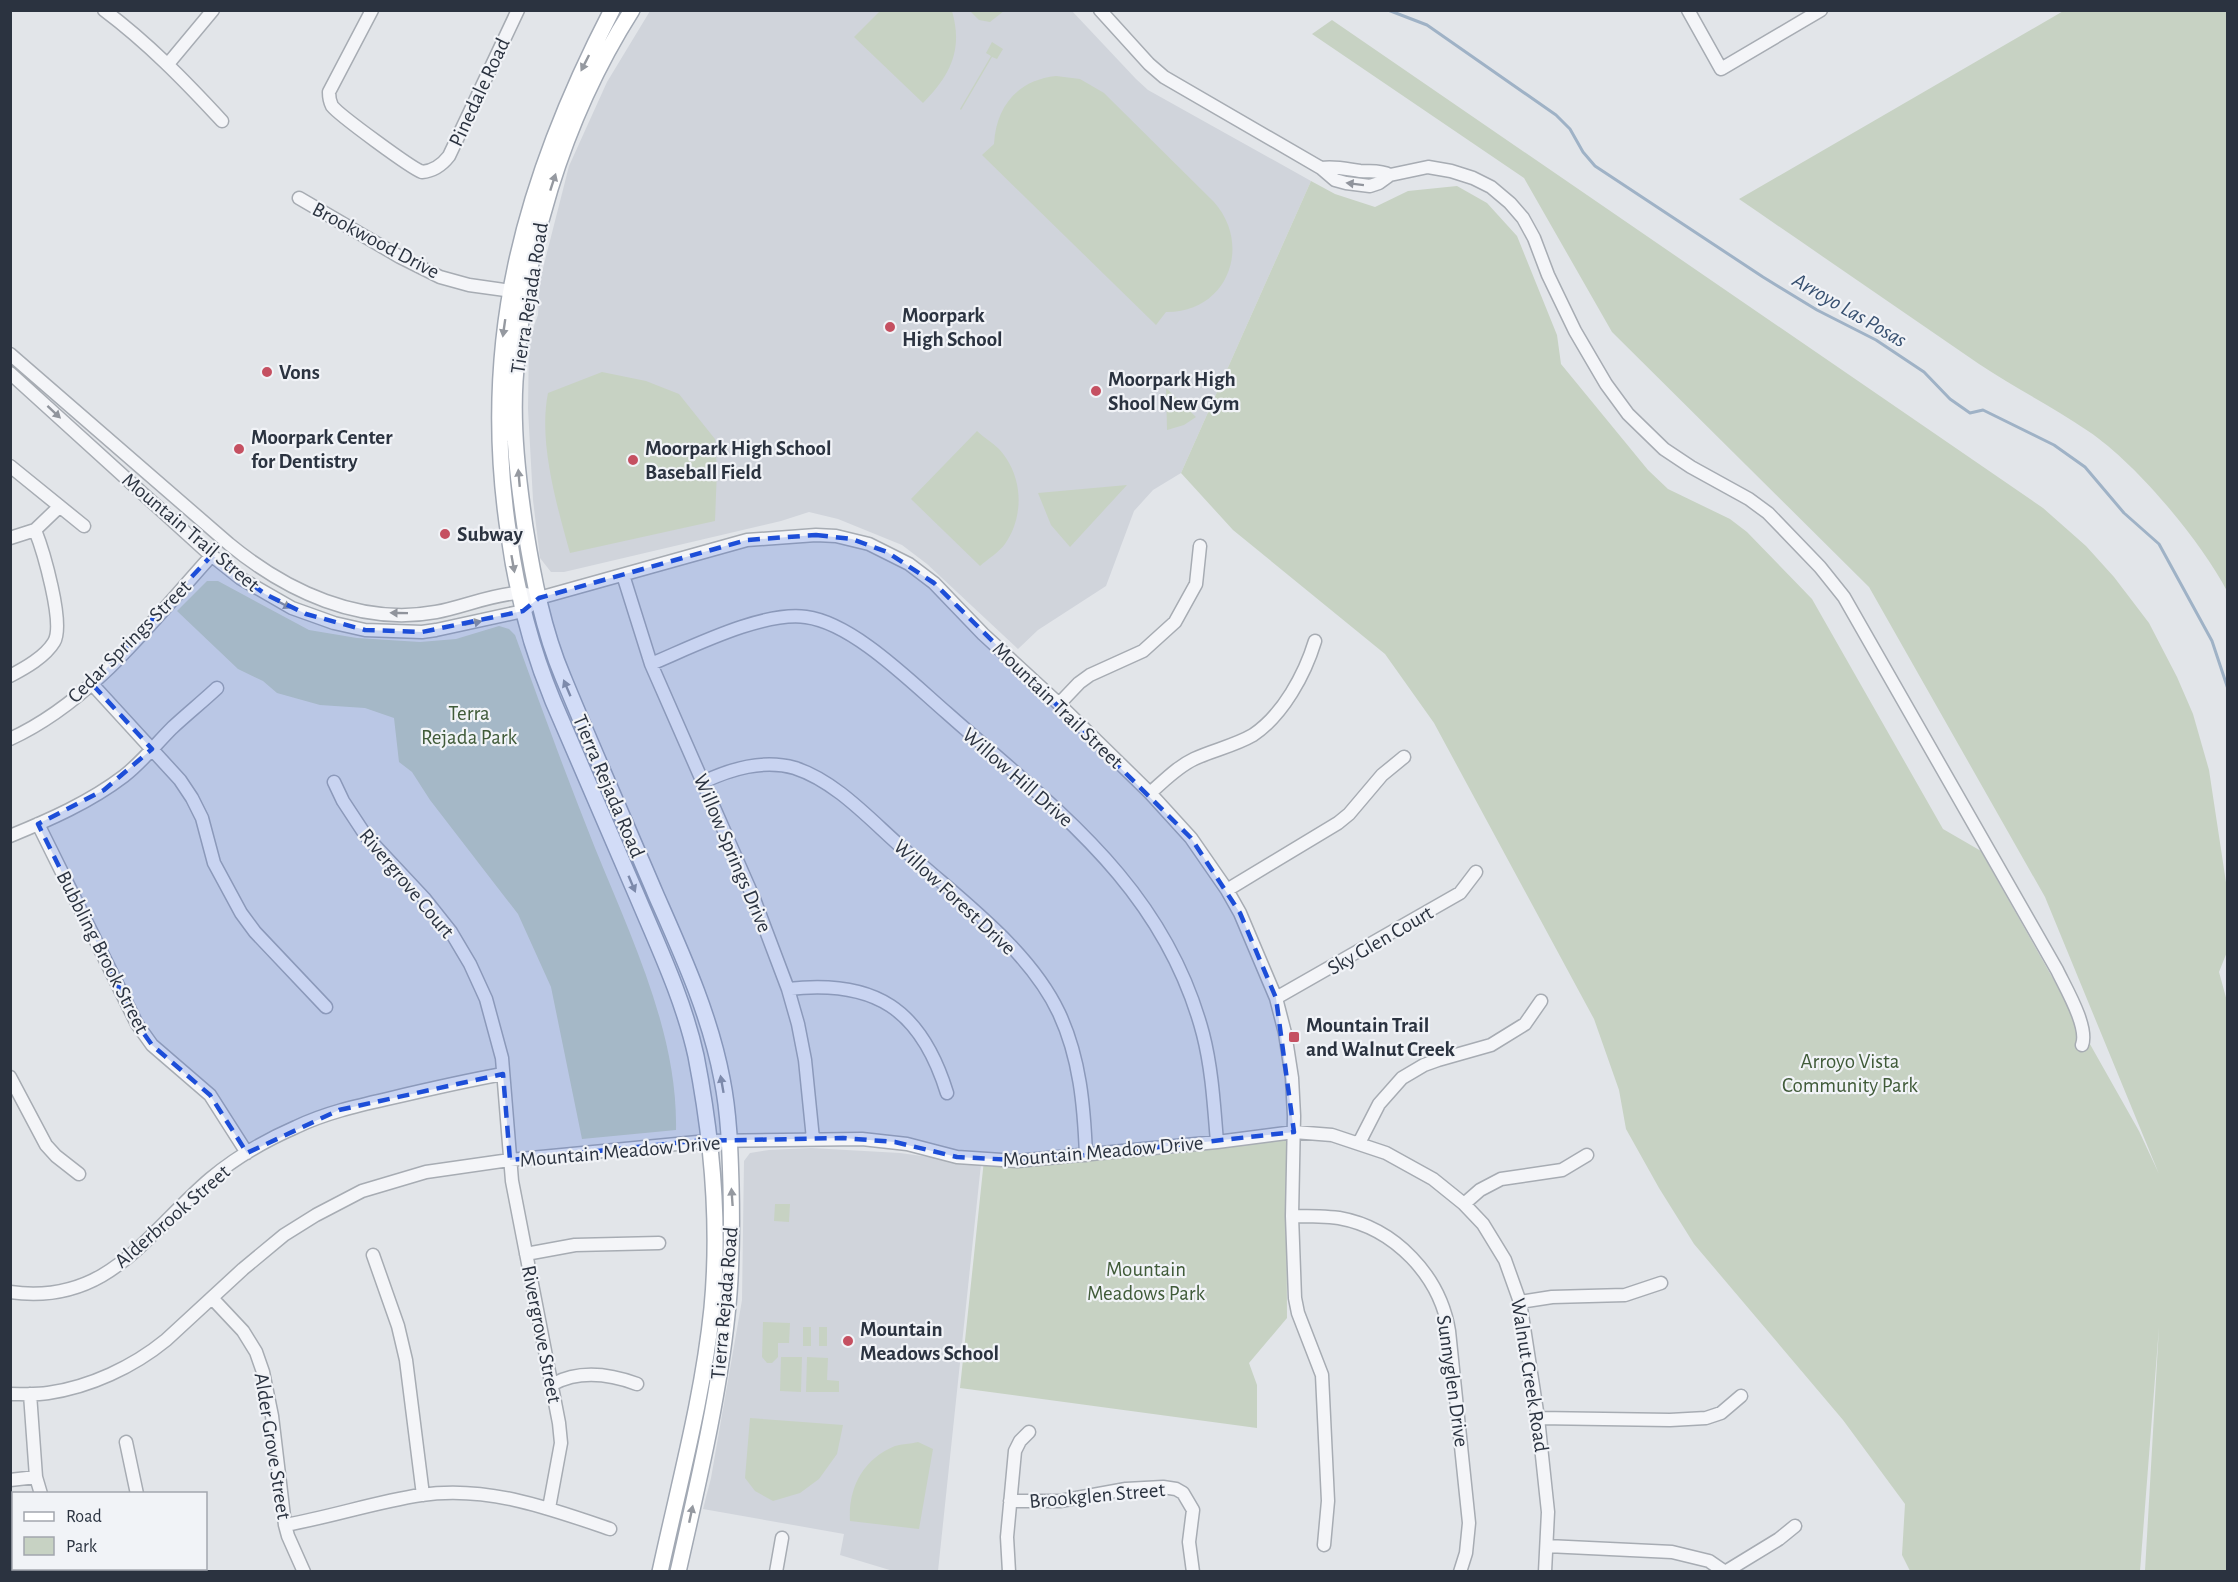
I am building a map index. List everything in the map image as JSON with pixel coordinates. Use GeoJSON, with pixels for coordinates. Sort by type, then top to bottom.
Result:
{"type":"FeatureCollection","features":[{"type":"Feature","properties":{"kind":"main road","name":"Tierra Rejada Road"},"geometry":{"type":"LineString","coordinates":[[612,10],[579,75],[549,149],[525,226],[510,291],[501,351],[499,456],[502,492],[518,592],[528,635],[552,698],[679,999],[694,1050],[707,1119],[715,1215],[711,1319],[700,1392],[660,1572]]}},
{"type":"Feature","properties":{"kind":"main road","name":"Tierra Rejada Road"},"geometry":{"type":"LineString","coordinates":[[632,10],[601,63],[570,134],[538,231],[526,293],[515,382],[517,451],[528,548],[539,598],[561,674],[675,938],[702,1010],[722,1077],[730,1142],[732,1249],[727,1323],[715,1396],[678,1572]]}},
{"type":"Feature","properties":{"kind":"street"},"geometry":{"type":"LineString","coordinates":[[104,10],[138,36],[168,64],[222,121]]}},
{"type":"Feature","properties":{"kind":"street"},"geometry":{"type":"LineString","coordinates":[[168,64],[213,10]]}},
{"type":"Feature","properties":{"kind":"street","name":"Pinedale Road"},"geometry":{"type":"LineString","coordinates":[[372,10],[329,92],[330,100],[337,111],[419,171],[435,169],[449,156],[518,10]]}},
{"type":"Feature","properties":{"kind":"street"},"geometry":{"type":"LineString","coordinates":[[1100,10],[1149,64],[1164,77],[1321,168],[1335,180],[1370,186],[1390,175],[1428,167],[1473,178],[1491,187],[1510,203],[1523,218],[1534,238],[1548,275],[1590,358],[1628,414],[1664,449],[1691,467],[1749,499],[1768,513],[1831,579],[1844,597],[2035,928],[2082,1026],[2084,1039],[2082,1045]]}},
{"type":"Feature","properties":{"kind":"street"},"geometry":{"type":"LineString","coordinates":[[1688,10],[1721,69],[1821,10]]}},
{"type":"Feature","properties":{"kind":"street","name":"Brookwood Drive"},"geometry":{"type":"LineString","coordinates":[[298,198],[400,257],[440,277],[469,285],[526,293]]}},
{"type":"Feature","properties":{"kind":"street","name":"Mountain Trail Street"},"geometry":{"type":"LineString","coordinates":[[10,354],[234,549],[263,572],[298,591],[351,609],[375,613],[406,614],[435,612],[518,592],[539,598]]}},
{"type":"Feature","properties":{"kind":"street","name":"Mountain Trail Street"},"geometry":{"type":"LineString","coordinates":[[10,373],[240,578],[292,608],[334,623],[365,630],[422,632],[523,611],[539,598],[747,540],[816,534],[836,536],[863,542],[902,560],[925,576],[1150,793],[1191,838],[1227,890],[1254,943],[1276,998],[1285,1033],[1292,1078],[1294,1298],[1322,1375],[1328,1501],[1324,1545]]}},
{"type":"Feature","properties":{"kind":"street"},"geometry":{"type":"LineString","coordinates":[[10,466],[84,526]]}},
{"type":"Feature","properties":{"kind":"street"},"geometry":{"type":"LineString","coordinates":[[10,538],[34,530],[59,507]]}},
{"type":"Feature","properties":{"kind":"street"},"geometry":{"type":"LineString","coordinates":[[10,676],[45,652],[55,640],[57,631],[52,590],[42,548],[34,530]]}},
{"type":"Feature","properties":{"kind":"street"},"geometry":{"type":"LineString","coordinates":[[1059,704],[1090,675],[1143,651],[1175,622],[1196,584],[1200,546]]}},
{"type":"Feature","properties":{"kind":"street","name":"Cedar Springs Street"},"geometry":{"type":"LineString","coordinates":[[10,739],[44,722],[92,684],[212,555]]}},
{"type":"Feature","properties":{"kind":"street","name":"Willow Springs Drive"},"geometry":{"type":"LineString","coordinates":[[623,574],[651,664],[754,899],[788,989],[803,1051],[813,1139]]}},
{"type":"Feature","properties":{"kind":"street","name":"Willow Hill Drive"},"geometry":{"type":"LineString","coordinates":[[651,664],[756,623],[804,616],[829,623],[845,631],[915,685],[1089,840],[1117,870],[1154,920],[1184,978],[1203,1034],[1212,1084],[1217,1142]]}},
{"type":"Feature","properties":{"kind":"street"},"geometry":{"type":"LineString","coordinates":[[1150,793],[1186,764],[1243,741],[1256,733],[1281,706],[1308,666],[1315,641]]}},
{"type":"Feature","properties":{"kind":"street"},"geometry":{"type":"LineString","coordinates":[[92,684],[180,780],[202,818],[219,875],[245,919],[326,1007]]}},
{"type":"Feature","properties":{"kind":"street"},"geometry":{"type":"LineString","coordinates":[[10,836],[104,790],[137,765],[217,688]]}},
{"type":"Feature","properties":{"kind":"street"},"geometry":{"type":"LineString","coordinates":[[1227,890],[1338,823],[1360,802],[1382,775],[1404,757]]}},
{"type":"Feature","properties":{"kind":"street","name":"Willow Forest Drive"},"geometry":{"type":"LineString","coordinates":[[703,782],[732,770],[773,764],[797,769],[815,777],[846,798],[988,925],[1026,963],[1058,1012],[1073,1050],[1078,1074],[1084,1110],[1086,1155]]}},
{"type":"Feature","properties":{"kind":"street","name":"Rivergrove Court"},"geometry":{"type":"LineString","coordinates":[[334,782],[349,811],[366,836],[437,914],[470,964],[489,1009],[502,1058],[510,1160]]}},
{"type":"Feature","properties":{"kind":"street","name":"Bubbling Brook Street"},"geometry":{"type":"LineString","coordinates":[[38,824],[137,1024],[152,1046],[210,1095],[247,1153]]}},
{"type":"Feature","properties":{"kind":"street","name":"Sky Glen Court"},"geometry":{"type":"LineString","coordinates":[[1276,998],[1460,893],[1476,872]]}},
{"type":"Feature","properties":{"kind":"street"},"geometry":{"type":"LineString","coordinates":[[788,989],[815,986],[852,989],[887,1003],[912,1025],[927,1045],[940,1071],[947,1093]]}},
{"type":"Feature","properties":{"kind":"street"},"geometry":{"type":"LineString","coordinates":[[1359,1143],[1379,1104],[1402,1078],[1424,1065],[1491,1045],[1525,1024],[1541,1001]]}},
{"type":"Feature","properties":{"kind":"street","name":"Alderbrook Street"},"geometry":{"type":"LineString","coordinates":[[10,1292],[33,1295],[63,1292],[97,1279],[133,1254],[210,1179],[247,1153],[297,1126],[339,1110],[479,1077],[502,1074]]}},
{"type":"Feature","properties":{"kind":"street"},"geometry":{"type":"LineString","coordinates":[[10,1077],[46,1145],[79,1174]]}},
{"type":"Feature","properties":{"kind":"street","name":"Mountain Meadow Drive"},"geometry":{"type":"LineString","coordinates":[[10,1394],[47,1394],[93,1382],[129,1365],[153,1351],[284,1235],[362,1191],[426,1172],[510,1160],[708,1141],[862,1139],[896,1142],[957,1157],[1033,1161],[1294,1132]]}},
{"type":"Feature","properties":{"kind":"street","name":"Walnut Creek Road"},"geometry":{"type":"LineString","coordinates":[[1294,1132],[1332,1135],[1359,1143],[1404,1162],[1433,1179],[1464,1204],[1483,1224],[1496,1244],[1505,1260],[1521,1302],[1538,1418],[1548,1512],[1545,1572]]}},
{"type":"Feature","properties":{"kind":"street"},"geometry":{"type":"LineString","coordinates":[[1464,1204],[1480,1190],[1501,1179],[1563,1170],[1587,1155]]}},
{"type":"Feature","properties":{"kind":"street","name":"Rivergrove Street"},"geometry":{"type":"LineString","coordinates":[[510,1160],[526,1254],[553,1384],[561,1443],[549,1508]]}},
{"type":"Feature","properties":{"kind":"street","name":"Sunnyglen Drive"},"geometry":{"type":"LineString","coordinates":[[1292,1216],[1341,1218],[1373,1229],[1407,1253],[1424,1272],[1440,1298],[1446,1313],[1449,1331],[1469,1523],[1466,1553],[1460,1572]]}},
{"type":"Feature","properties":{"kind":"street"},"geometry":{"type":"LineString","coordinates":[[526,1254],[575,1245],[659,1243]]}},
{"type":"Feature","properties":{"kind":"street"},"geometry":{"type":"LineString","coordinates":[[373,1255],[398,1326],[406,1359],[423,1495]]}},
{"type":"Feature","properties":{"kind":"street"},"geometry":{"type":"LineString","coordinates":[[1521,1302],[1552,1297],[1625,1295],[1661,1283]]}},
{"type":"Feature","properties":{"kind":"street","name":"Alder Grove Street"},"geometry":{"type":"LineString","coordinates":[[212,1298],[243,1331],[256,1352],[263,1372],[272,1416],[285,1526],[304,1572]]}},
{"type":"Feature","properties":{"kind":"street"},"geometry":{"type":"LineString","coordinates":[[553,1384],[564,1378],[602,1375],[619,1377],[637,1384]]}},
{"type":"Feature","properties":{"kind":"street"},"geometry":{"type":"LineString","coordinates":[[30,1394],[36,1477],[40,1492]]}},
{"type":"Feature","properties":{"kind":"street"},"geometry":{"type":"LineString","coordinates":[[1538,1418],[1670,1420],[1706,1418],[1721,1413],[1741,1396]]}},
{"type":"Feature","properties":{"kind":"street"},"geometry":{"type":"LineString","coordinates":[[1008,1572],[1007,1537],[1015,1451],[1020,1441],[1029,1432]]}},
{"type":"Feature","properties":{"kind":"street"},"geometry":{"type":"LineString","coordinates":[[126,1442],[137,1492]]}},
{"type":"Feature","properties":{"kind":"street"},"geometry":{"type":"LineString","coordinates":[[10,1480],[36,1477]]}},
{"type":"Feature","properties":{"kind":"street","name":"Brookglen Street"},"geometry":{"type":"LineString","coordinates":[[1010,1501],[1060,1501],[1115,1490],[1170,1487],[1183,1493],[1192,1510],[1189,1542],[1193,1572]]}},
{"type":"Feature","properties":{"kind":"street"},"geometry":{"type":"LineString","coordinates":[[285,1526],[364,1506],[423,1495],[447,1494],[501,1497],[549,1508],[610,1529]]}},
{"type":"Feature","properties":{"kind":"street"},"geometry":{"type":"LineString","coordinates":[[1547,1546],[1672,1552],[1709,1561],[1725,1572],[1779,1539],[1795,1526]]}},
{"type":"Feature","properties":{"kind":"street"},"geometry":{"type":"LineString","coordinates":[[776,1572],[782,1538]]}},
{"type":"Feature","properties":{"kind":"highlighted area"},"geometry":{"type":"Polygon","coordinates":[[[816,535],[852,539],[887,552],[934,583],[1191,838],[1240,913],[1276,998],[1294,1132],[1033,1161],[957,1157],[895,1142],[843,1138],[695,1141],[510,1160],[503,1074],[339,1110],[247,1153],[210,1095],[152,1045],[137,1024],[38,824],[104,790],[152,749],[92,684],[212,555],[265,594],[306,614],[365,630],[422,632],[523,611],[539,598],[747,540],[816,535]]]}},
{"type":"Feature","properties":{"kind":"shaded area","name":"Moorpark High School"},"geometry":{"type":"Polygon","coordinates":[[[650,11],[1072,11],[1148,90],[1311,181],[1181,473],[1153,490],[1134,511],[1106,586],[1038,630],[1018,649],[927,564],[902,545],[838,519],[809,512],[781,521],[564,572],[551,572],[540,558],[533,500],[528,409],[529,339],[538,315],[540,280],[569,166],[607,82],[650,11]]]}},
{"type":"Feature","properties":{"kind":"shaded area","name":"Mountain Meadows School"},"geometry":{"type":"Polygon","coordinates":[[[811,1148],[900,1153],[981,1164],[938,1571],[893,1571],[840,1555],[844,1534],[703,1509],[711,1478],[742,1300],[744,1161],[750,1153],[811,1148]]]}},
{"type":"Feature","properties":{"kind":"green space"},"geometry":{"type":"Polygon","coordinates":[[[2065,10],[2227,11],[2227,591],[2184,526],[2146,482],[2107,445],[2075,422],[1979,364],[1739,199],[2065,10]]]}},
{"type":"Feature","properties":{"kind":"green space"},"geometry":{"type":"Polygon","coordinates":[[[880,11],[952,11],[956,37],[952,61],[941,82],[923,103],[854,37],[880,11]]]}},
{"type":"Feature","properties":{"kind":"green space"},"geometry":{"type":"Polygon","coordinates":[[[970,11],[1004,11],[990,22],[979,20],[970,11]]]}},
{"type":"Feature","properties":{"kind":"green space","name":"Arroyo Vista Community Park"},"geometry":{"type":"Polygon","coordinates":[[[1332,20],[2043,508],[2086,546],[2114,577],[2149,623],[2193,714],[2209,770],[2227,889],[2227,952],[2219,972],[2228,1005],[2226,1036],[2227,1571],[2145,1571],[2159,1327],[2140,1571],[1910,1571],[1902,1555],[1905,1504],[1843,1420],[1694,1244],[1659,1188],[1626,1129],[1619,1090],[1594,1019],[1434,723],[1385,654],[1233,530],[1181,473],[1311,181],[1335,194],[1375,207],[1408,191],[1457,186],[1487,203],[1517,236],[1557,335],[1561,364],[1648,470],[1668,489],[1730,519],[1747,532],[1812,599],[1943,829],[1981,851],[2139,1131],[2159,1174],[2045,897],[1869,587],[1612,332],[1524,178],[1312,34],[1332,20]]]}},
{"type":"Feature","properties":{"kind":"green space"},"geometry":{"type":"Polygon","coordinates":[[[992,42],[1003,49],[997,59],[992,57],[961,110],[991,56],[986,53],[992,42]]]}},
{"type":"Feature","properties":{"kind":"green space"},"geometry":{"type":"Polygon","coordinates":[[[1056,76],[1080,79],[1104,93],[1214,202],[1226,219],[1232,238],[1232,256],[1228,274],[1218,289],[1205,301],[1187,309],[1166,312],[1156,325],[982,155],[994,144],[999,118],[1011,97],[1031,83],[1056,76]]]}},
{"type":"Feature","properties":{"kind":"green space","name":"Moorpark High School Baseball Field"},"geometry":{"type":"Polygon","coordinates":[[[602,372],[646,381],[679,394],[715,439],[717,469],[715,521],[570,553],[547,453],[545,432],[548,393],[602,372]]]}},
{"type":"Feature","properties":{"kind":"green space"},"geometry":{"type":"Polygon","coordinates":[[[1166,388],[1196,417],[1184,425],[1167,430],[1166,388]]]}},
{"type":"Feature","properties":{"kind":"green space"},"geometry":{"type":"Polygon","coordinates":[[[977,431],[999,449],[1007,459],[1017,483],[1018,495],[1016,521],[1011,533],[1003,547],[980,566],[911,499],[977,431]]]}},
{"type":"Feature","properties":{"kind":"green space"},"geometry":{"type":"Polygon","coordinates":[[[1127,485],[1070,547],[1051,525],[1038,493],[1127,485]]]}},
{"type":"Feature","properties":{"kind":"green space","name":"Terra Rejada Park"},"geometry":{"type":"Polygon","coordinates":[[[207,581],[218,581],[309,630],[357,638],[420,642],[456,639],[499,626],[509,629],[515,635],[574,795],[650,986],[669,1058],[675,1094],[676,1130],[582,1139],[551,987],[518,914],[430,800],[412,772],[399,762],[394,718],[365,708],[320,705],[277,693],[263,681],[238,669],[177,611],[207,581]]]}},
{"type":"Feature","properties":{"kind":"green space","name":"Mountain Meadows Park"},"geometry":{"type":"Polygon","coordinates":[[[1286,1133],[1287,1318],[1249,1363],[1257,1385],[1257,1428],[960,1388],[984,1160],[1286,1133]]]}},
{"type":"Feature","properties":{"kind":"green space"},"geometry":{"type":"Polygon","coordinates":[[[775,1204],[790,1204],[789,1222],[774,1221],[775,1204]]]}},
{"type":"Feature","properties":{"kind":"green space"},"geometry":{"type":"Polygon","coordinates":[[[763,1322],[790,1323],[789,1343],[778,1343],[778,1357],[772,1363],[767,1363],[762,1357],[763,1322]]]}},
{"type":"Feature","properties":{"kind":"green space"},"geometry":{"type":"Polygon","coordinates":[[[803,1327],[811,1327],[811,1346],[803,1346],[803,1327]]]}},
{"type":"Feature","properties":{"kind":"green space"},"geometry":{"type":"Polygon","coordinates":[[[819,1327],[827,1327],[827,1346],[819,1346],[819,1327]]]}},
{"type":"Feature","properties":{"kind":"green space"},"geometry":{"type":"Polygon","coordinates":[[[781,1357],[802,1357],[801,1392],[780,1391],[781,1357]]]}},
{"type":"Feature","properties":{"kind":"green space"},"geometry":{"type":"Polygon","coordinates":[[[807,1357],[828,1358],[827,1380],[839,1381],[839,1392],[806,1392],[807,1357]]]}},
{"type":"Feature","properties":{"kind":"green space"},"geometry":{"type":"Polygon","coordinates":[[[750,1418],[843,1425],[837,1454],[819,1479],[800,1493],[773,1501],[755,1491],[745,1478],[750,1418]]]}},
{"type":"Feature","properties":{"kind":"green space"},"geometry":{"type":"Polygon","coordinates":[[[918,1442],[933,1449],[919,1529],[850,1521],[855,1486],[866,1467],[895,1446],[918,1442]]]}},
{"type":"Feature","properties":{"kind":"waterway","name":"Arroyo Las Posas"},"geometry":{"type":"LineString","coordinates":[[1388,10],[1427,25],[1556,115],[1570,129],[1583,152],[1595,166],[1763,277],[1817,310],[1876,340],[1924,372],[1950,399],[1970,413],[1983,410],[2054,445],[2085,467],[2124,513],[2159,544],[2212,641],[2228,689]]}},
{"type":"Feature","properties":{"kind":"place","name":"Moorpark High School"},"geometry":{"type":"Point","coordinates":[890,327]}},
{"type":"Feature","properties":{"kind":"place","name":"Vons"},"geometry":{"type":"Point","coordinates":[267,372]}},
{"type":"Feature","properties":{"kind":"place","name":"Moorpark High Shool New Gym"},"geometry":{"type":"Point","coordinates":[1096,391]}},
{"type":"Feature","properties":{"kind":"place","name":"Moorpark Center for Dentistry"},"geometry":{"type":"Point","coordinates":[239,449]}},
{"type":"Feature","properties":{"kind":"place","name":"Moorpark High School Baseball Field"},"geometry":{"type":"Point","coordinates":[633,460]}},
{"type":"Feature","properties":{"kind":"place","name":"Subway"},"geometry":{"type":"Point","coordinates":[445,534]}},
{"type":"Feature","properties":{"kind":"place","name":"Mountain Trail and Walnut Creek"},"geometry":{"type":"Point","coordinates":[1294,1037]}},
{"type":"Feature","properties":{"kind":"place","name":"Mountain Meadows School"},"geometry":{"type":"Point","coordinates":[848,1341]}}]}
